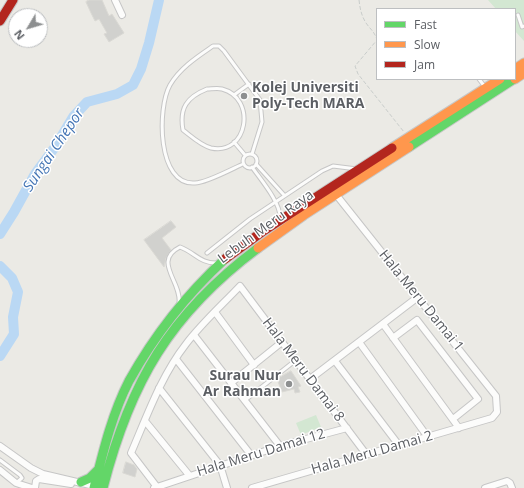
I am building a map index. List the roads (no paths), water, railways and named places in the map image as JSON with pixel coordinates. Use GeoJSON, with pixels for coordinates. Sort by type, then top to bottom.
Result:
{"type":"FeatureCollection","features":[{"type":"Feature","properties":{"kind":"main road"},"geometry":{"type":"LineString","coordinates":[[0,21],[13,0]]}},
{"type":"Feature","properties":{"kind":"main road","name":"Lebuh Meru Raya"},"geometry":{"type":"LineString","coordinates":[[97,487],[106,477],[119,435],[138,386],[161,346],[191,308],[218,280],[251,252],[333,191],[359,169],[498,80]]}},
{"type":"Feature","properties":{"kind":"main road","name":"Lebuh Meru Raya"},"geometry":{"type":"LineString","coordinates":[[97,487],[108,435],[129,382],[161,331],[199,283],[221,263],[280,220],[333,191],[513,80]]}},
{"type":"Feature","properties":{"kind":"main road"},"geometry":{"type":"LineString","coordinates":[[79,485],[90,478],[100,468]]}},
{"type":"Feature","properties":{"kind":"street"},"geometry":{"type":"LineString","coordinates":[[115,0],[122,15]]}},
{"type":"Feature","properties":{"kind":"street","name":"Hala Meru Damai 1"},"geometry":{"type":"LineString","coordinates":[[333,191],[496,396],[497,412],[492,418]]}},
{"type":"Feature","properties":{"kind":"street","name":"Hala Meru Damai 8"},"geometry":{"type":"LineString","coordinates":[[215,312],[240,286],[366,454]]}},
{"type":"Feature","properties":{"kind":"street"},"geometry":{"type":"LineString","coordinates":[[310,380],[418,297]]}},
{"type":"Feature","properties":{"kind":"street"},"geometry":{"type":"LineString","coordinates":[[155,487],[131,453],[159,388],[176,360],[194,335],[215,312],[254,365]]}},
{"type":"Feature","properties":{"kind":"street"},"geometry":{"type":"LineString","coordinates":[[393,338],[417,320],[478,399],[453,419]]}},
{"type":"Feature","properties":{"kind":"street"},"geometry":{"type":"LineString","coordinates":[[383,324],[459,428]]}},
{"type":"Feature","properties":{"kind":"street"},"geometry":{"type":"LineString","coordinates":[[194,335],[280,446]]}},
{"type":"Feature","properties":{"kind":"street"},"geometry":{"type":"LineString","coordinates":[[231,383],[282,342]]}},
{"type":"Feature","properties":{"kind":"street"},"geometry":{"type":"LineString","coordinates":[[359,342],[427,436]]}},
{"type":"Feature","properties":{"kind":"street"},"geometry":{"type":"LineString","coordinates":[[176,360],[251,455]]}},
{"type":"Feature","properties":{"kind":"street"},"geometry":{"type":"LineString","coordinates":[[335,361],[398,444]]}},
{"type":"Feature","properties":{"kind":"street"},"geometry":{"type":"LineString","coordinates":[[159,388],[220,465],[227,488]]}},
{"type":"Feature","properties":{"kind":"street","name":"Hala Meru Damai 2"},"geometry":{"type":"LineString","coordinates":[[252,488],[398,444],[492,418]]}},
{"type":"Feature","properties":{"kind":"street"},"geometry":{"type":"LineString","coordinates":[[145,421],[189,475]]}},
{"type":"Feature","properties":{"kind":"street","name":"Hala Meru Damai 12"},"geometry":{"type":"LineString","coordinates":[[155,487],[280,446],[346,428]]}},
{"type":"Feature","properties":{"kind":"street"},"geometry":{"type":"LineString","coordinates":[[0,446],[31,468],[43,474],[79,485]]}},
{"type":"Feature","properties":{"kind":"street"},"geometry":{"type":"LineString","coordinates":[[0,470],[16,483],[32,488]]}},
{"type":"Feature","properties":{"kind":"street"},"geometry":{"type":"LineString","coordinates":[[35,488],[36,481],[39,479],[88,487],[97,487]]}},
{"type":"Feature","properties":{"kind":"street"},"geometry":{"type":"LineString","coordinates":[[486,488],[506,481],[511,486]]}},
{"type":"Feature","properties":{"kind":"lane"},"geometry":{"type":"LineString","coordinates":[[518,15],[522,27],[524,26]]}},
{"type":"Feature","properties":{"kind":"lane"},"geometry":{"type":"LineString","coordinates":[[243,164],[196,183],[178,179],[168,165],[163,139],[162,117],[169,87],[179,73],[213,46],[219,46],[260,100],[262,122],[252,154]]}},
{"type":"Feature","properties":{"kind":"lane"},"geometry":{"type":"LineString","coordinates":[[480,80],[486,88]]}},
{"type":"Feature","properties":{"kind":"lane"},"geometry":{"type":"LineString","coordinates":[[234,96],[248,84]]}},
{"type":"Feature","properties":{"kind":"lane"},"geometry":{"type":"LineString","coordinates":[[207,89],[223,89],[234,96],[242,108],[245,122],[242,132],[234,142],[225,147],[212,148],[200,143],[183,130],[181,120],[186,104],[194,94],[207,89]]}},
{"type":"Feature","properties":{"kind":"lane"},"geometry":{"type":"LineString","coordinates":[[234,142],[245,155]]}},
{"type":"Feature","properties":{"kind":"lane"},"geometry":{"type":"LineString","coordinates":[[245,155],[252,154]]}},
{"type":"Feature","properties":{"kind":"lane"},"geometry":{"type":"LineString","coordinates":[[252,154],[256,157],[256,164],[284,195]]}},
{"type":"Feature","properties":{"kind":"lane"},"geometry":{"type":"LineString","coordinates":[[243,164],[245,155]]}},
{"type":"Feature","properties":{"kind":"lane"},"geometry":{"type":"LineString","coordinates":[[243,164],[249,168],[252,168],[275,201],[280,212],[280,220]]}},
{"type":"Feature","properties":{"kind":"lane"},"geometry":{"type":"LineString","coordinates":[[252,168],[256,164]]}},
{"type":"Feature","properties":{"kind":"lane"},"geometry":{"type":"LineString","coordinates":[[207,253],[275,201],[322,171],[333,166],[359,169]]}},
{"type":"Feature","properties":{"kind":"lane"},"geometry":{"type":"LineString","coordinates":[[178,309],[180,296],[168,263],[168,256],[172,251],[180,247],[209,264],[221,263]]}},
{"type":"Feature","properties":{"kind":"lane"},"geometry":{"type":"LineString","coordinates":[[244,401],[296,360]]}},
{"type":"Feature","properties":{"kind":"lane"},"geometry":{"type":"LineString","coordinates":[[0,460],[20,475],[22,478],[16,483]]}},
{"type":"Feature","properties":{"kind":"waterway","name":"Sungai Chepor"},"geometry":{"type":"LineString","coordinates":[[0,234],[35,174],[55,147],[73,117],[87,102],[117,94],[133,85],[141,69],[149,43],[159,0]]}},
{"type":"Feature","properties":{"kind":"waterway","name":"Sungai Chepor"},"geometry":{"type":"LineString","coordinates":[[0,266],[12,278],[18,292],[13,317],[14,334],[0,356]]}},
{"type":"Feature","properties":{"kind":"place","name":"Kolej Universiti Poly-Tech MARA"},"geometry":{"type":"Point","coordinates":[244,96]}},
{"type":"Feature","properties":{"kind":"place","name":"Surau Nur Ar Rahman"},"geometry":{"type":"Point","coordinates":[289,384]}}]}
